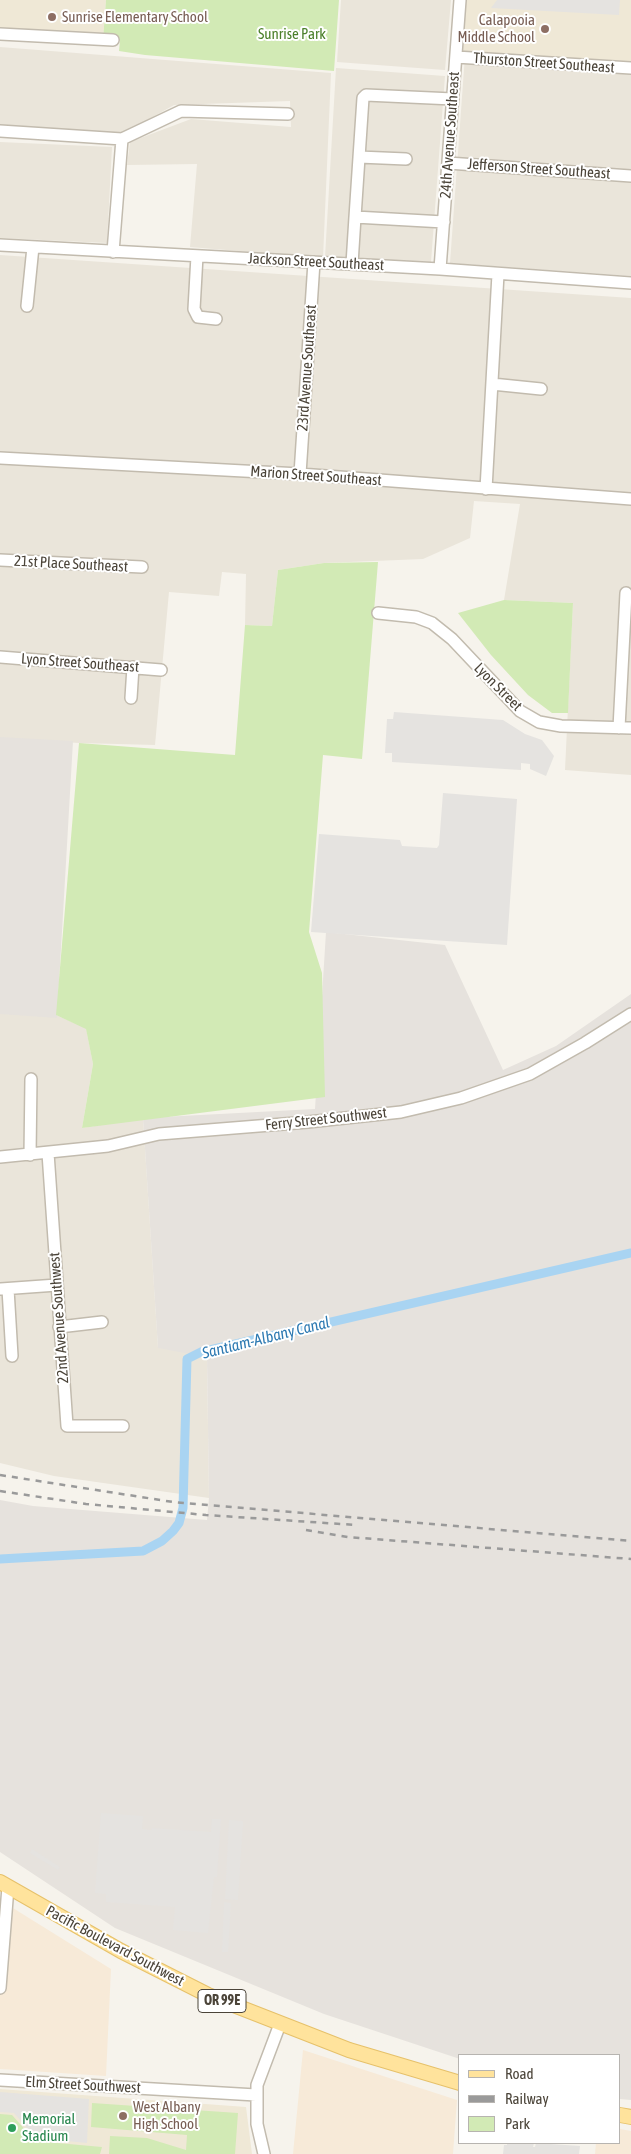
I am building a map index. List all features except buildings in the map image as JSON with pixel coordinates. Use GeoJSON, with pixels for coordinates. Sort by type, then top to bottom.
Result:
{"type":"FeatureCollection","features":[{"type":"Feature","properties":{"kind":"main road","name":"Pacific Boulevard Southwest"},"geometry":{"type":"LineString","coordinates":[[4,1885],[154,1968],[208,1995],[349,2050],[458,2082]]}},
{"type":"Feature","properties":{"kind":"street","name":"24th Avenue Southeast"},"geometry":{"type":"LineString","coordinates":[[440,269],[460,0]]}},
{"type":"Feature","properties":{"kind":"street"},"geometry":{"type":"LineString","coordinates":[[0,34],[113,40]]}},
{"type":"Feature","properties":{"kind":"street","name":"Thurston Street Southeast"},"geometry":{"type":"LineString","coordinates":[[456,57],[631,68]]}},
{"type":"Feature","properties":{"kind":"street"},"geometry":{"type":"LineString","coordinates":[[352,264],[363,98],[366,95],[453,99]]}},
{"type":"Feature","properties":{"kind":"street"},"geometry":{"type":"LineString","coordinates":[[0,131],[122,138],[181,111],[288,114]]}},
{"type":"Feature","properties":{"kind":"street"},"geometry":{"type":"LineString","coordinates":[[112,252],[122,138]]}},
{"type":"Feature","properties":{"kind":"street"},"geometry":{"type":"LineString","coordinates":[[359,157],[406,159]]}},
{"type":"Feature","properties":{"kind":"street","name":"Jefferson Street Southeast"},"geometry":{"type":"LineString","coordinates":[[448,163],[631,176]]}},
{"type":"Feature","properties":{"kind":"street"},"geometry":{"type":"LineString","coordinates":[[355,217],[444,222]]}},
{"type":"Feature","properties":{"kind":"street","name":"Jackson Street Southeast"},"geometry":{"type":"LineString","coordinates":[[0,245],[440,269],[631,284]]}},
{"type":"Feature","properties":{"kind":"street"},"geometry":{"type":"LineString","coordinates":[[27,306],[33,247]]}},
{"type":"Feature","properties":{"kind":"street"},"geometry":{"type":"LineString","coordinates":[[197,256],[194,309],[198,317],[216,319]]}},
{"type":"Feature","properties":{"kind":"street","name":"23rd Avenue Southeast"},"geometry":{"type":"LineString","coordinates":[[300,474],[314,262]]}},
{"type":"Feature","properties":{"kind":"street"},"geometry":{"type":"LineString","coordinates":[[486,490],[498,274]]}},
{"type":"Feature","properties":{"kind":"street"},"geometry":{"type":"LineString","coordinates":[[492,384],[541,389]]}},
{"type":"Feature","properties":{"kind":"street","name":"Marion Street Southeast"},"geometry":{"type":"LineString","coordinates":[[0,458],[300,474],[486,490],[631,499]]}},
{"type":"Feature","properties":{"kind":"street","name":"21st Place Southeast"},"geometry":{"type":"LineString","coordinates":[[0,560],[142,567]]}},
{"type":"Feature","properties":{"kind":"street"},"geometry":{"type":"LineString","coordinates":[[618,728],[626,593]]}},
{"type":"Feature","properties":{"kind":"street","name":"Lyon Street"},"geometry":{"type":"LineString","coordinates":[[378,613],[416,617],[432,624],[452,639],[520,711],[539,722],[561,726],[631,728]]}},
{"type":"Feature","properties":{"kind":"street","name":"Lyon Street Southeast"},"geometry":{"type":"LineString","coordinates":[[0,657],[161,670]]}},
{"type":"Feature","properties":{"kind":"street"},"geometry":{"type":"LineString","coordinates":[[131,698],[132,667]]}},
{"type":"Feature","properties":{"kind":"street","name":"Ferry Street Southwest"},"geometry":{"type":"LineString","coordinates":[[0,1156],[108,1146],[160,1134],[308,1122],[401,1112],[461,1098],[530,1074],[586,1043],[631,1014]]}},
{"type":"Feature","properties":{"kind":"street"},"geometry":{"type":"LineString","coordinates":[[30,1154],[32,1078]]}},
{"type":"Feature","properties":{"kind":"street","name":"22nd Avenue Southwest"},"geometry":{"type":"LineString","coordinates":[[48,1153],[67,1426],[123,1426]]}},
{"type":"Feature","properties":{"kind":"street"},"geometry":{"type":"LineString","coordinates":[[12,1356],[4,1289],[57,1285]]}},
{"type":"Feature","properties":{"kind":"street"},"geometry":{"type":"LineString","coordinates":[[59,1327],[102,1322]]}},
{"type":"Feature","properties":{"kind":"street"},"geometry":{"type":"LineString","coordinates":[[0,1988],[4,1885]]}},
{"type":"Feature","properties":{"kind":"street"},"geometry":{"type":"LineString","coordinates":[[264,2154],[258,2133],[256,2095],[262,2068],[280,2024]]}},
{"type":"Feature","properties":{"kind":"street","name":"Elm Street Southwest"},"geometry":{"type":"LineString","coordinates":[[0,2080],[256,2095]]}},
{"type":"Feature","properties":{"kind":"shaded area","name":"Sunrise Elementary School"},"geometry":{"type":"Polygon","coordinates":[[[0,0],[106,0],[103,40],[0,34],[0,0]]]}},
{"type":"Feature","properties":{"kind":"shaded area"},"geometry":{"type":"Polygon","coordinates":[[[341,0],[451,0],[445,70],[337,62],[341,0]]]}},
{"type":"Feature","properties":{"kind":"shaded area","name":"Calapooia Middle School"},"geometry":{"type":"Polygon","coordinates":[[[460,0],[631,0],[631,69],[456,57],[460,0]]]}},
{"type":"Feature","properties":{"kind":"shaded area"},"geometry":{"type":"Polygon","coordinates":[[[469,0],[631,0],[631,276],[450,263],[469,0]]]}},
{"type":"Feature","properties":{"kind":"shaded area"},"geometry":{"type":"Polygon","coordinates":[[[497,0],[620,0],[619,15],[491,8],[497,0]]]}},
{"type":"Feature","properties":{"kind":"shaded area"},"geometry":{"type":"Polygon","coordinates":[[[0,47],[331,73],[323,258],[190,247],[197,164],[127,165],[130,142],[191,119],[291,127],[290,101],[174,105],[119,136],[0,131],[0,47]]]}},
{"type":"Feature","properties":{"kind":"shaded area"},"geometry":{"type":"Polygon","coordinates":[[[336,68],[445,76],[431,262],[325,257],[336,68]]]}},
{"type":"Feature","properties":{"kind":"shaded area"},"geometry":{"type":"Polygon","coordinates":[[[0,142],[112,147],[107,243],[0,238],[0,142]]]}},
{"type":"Feature","properties":{"kind":"shaded area"},"geometry":{"type":"Polygon","coordinates":[[[0,255],[631,298],[631,775],[565,770],[573,603],[504,600],[520,504],[474,501],[470,538],[423,559],[324,563],[278,570],[272,626],[245,625],[246,574],[222,572],[219,596],[169,592],[155,745],[0,738],[0,255]]]}},
{"type":"Feature","properties":{"kind":"shaded area"},"geometry":{"type":"Polygon","coordinates":[[[394,712],[503,720],[525,734],[542,740],[554,756],[546,776],[530,769],[530,764],[521,763],[521,770],[392,762],[392,753],[385,753],[387,719],[393,719],[394,712]]]}},
{"type":"Feature","properties":{"kind":"shaded area"},"geometry":{"type":"Polygon","coordinates":[[[0,737],[73,741],[57,1018],[0,1014],[0,737]]]}},
{"type":"Feature","properties":{"kind":"shaded area"},"geometry":{"type":"Polygon","coordinates":[[[443,793],[517,799],[507,945],[311,932],[319,834],[400,840],[402,846],[437,848],[439,845],[443,793]]]}},
{"type":"Feature","properties":{"kind":"shaded area"},"geometry":{"type":"Polygon","coordinates":[[[326,932],[445,945],[503,1070],[556,1046],[631,994],[631,2100],[621,2099],[621,2054],[458,2054],[458,2058],[324,2014],[115,1928],[0,1852],[0,1500],[33,1506],[207,1520],[209,1498],[207,1357],[158,1348],[143,1118],[315,1109],[326,932]]]}},
{"type":"Feature","properties":{"kind":"shaded area"},"geometry":{"type":"Polygon","coordinates":[[[0,1012],[56,1015],[86,1028],[93,1064],[82,1128],[143,1118],[158,1347],[207,1356],[209,1498],[54,1476],[0,1463],[0,1012]]]}},
{"type":"Feature","properties":{"kind":"shaded area"},"geometry":{"type":"Polygon","coordinates":[[[101,1813],[143,1816],[142,1829],[152,1830],[152,1828],[211,1832],[212,1819],[221,1819],[217,1877],[214,1877],[208,1933],[173,1930],[175,1907],[106,1902],[106,1894],[95,1893],[101,1813]]]}},
{"type":"Feature","properties":{"kind":"shaded area"},"geometry":{"type":"Polygon","coordinates":[[[229,1820],[243,1821],[238,1900],[225,1899],[229,1820]]]}},
{"type":"Feature","properties":{"kind":"shaded area"},"geometry":{"type":"Polygon","coordinates":[[[32,1849],[60,1867],[58,1870],[30,1853],[32,1849]]]}},
{"type":"Feature","properties":{"kind":"shaded area"},"geometry":{"type":"Polygon","coordinates":[[[0,1900],[111,1969],[106,2076],[0,2069],[0,1900]]]}},
{"type":"Feature","properties":{"kind":"shaded area"},"geometry":{"type":"Polygon","coordinates":[[[224,1902],[231,1903],[228,1952],[222,1952],[224,1902]]]}},
{"type":"Feature","properties":{"kind":"shaded area"},"geometry":{"type":"Polygon","coordinates":[[[303,2050],[457,2100],[453,2154],[293,2154],[303,2050]]]}},
{"type":"Feature","properties":{"kind":"shaded area","name":"West Albany High School"},"geometry":{"type":"Polygon","coordinates":[[[0,2089],[246,2107],[252,2154],[0,2154],[0,2089]]]}},
{"type":"Feature","properties":{"kind":"shaded area"},"geometry":{"type":"Polygon","coordinates":[[[0,2092],[89,2099],[87,2143],[36,2138],[14,2113],[0,2112],[0,2092]]]}},
{"type":"Feature","properties":{"kind":"shaded area"},"geometry":{"type":"Polygon","coordinates":[[[621,2129],[631,2131],[631,2154],[595,2154],[596,2144],[621,2144],[621,2129]]]}},
{"type":"Feature","properties":{"kind":"shaded area"},"geometry":{"type":"Polygon","coordinates":[[[534,2144],[533,2147],[536,2144],[580,2146],[579,2154],[503,2154],[504,2145],[534,2144]]]}},
{"type":"Feature","properties":{"kind":"green space","name":"Sunrise Park"},"geometry":{"type":"Polygon","coordinates":[[[106,0],[339,0],[334,71],[145,55],[119,51],[120,40],[103,40],[106,0]]]}},
{"type":"Feature","properties":{"kind":"green space"},"geometry":{"type":"Polygon","coordinates":[[[378,562],[362,759],[323,755],[309,932],[322,973],[325,1097],[82,1128],[93,1064],[86,1029],[56,1015],[79,743],[235,755],[245,625],[272,626],[278,570],[324,563],[378,562]]]}},
{"type":"Feature","properties":{"kind":"green space"},"geometry":{"type":"Polygon","coordinates":[[[504,600],[573,603],[568,713],[552,713],[528,695],[491,655],[458,613],[504,600]]]}},
{"type":"Feature","properties":{"kind":"green space"},"geometry":{"type":"Polygon","coordinates":[[[92,2103],[238,2113],[235,2154],[109,2154],[110,2136],[147,2138],[186,2150],[187,2135],[91,2127],[92,2103]]]}},
{"type":"Feature","properties":{"kind":"green space","name":"Memorial Stadium"},"geometry":{"type":"Polygon","coordinates":[[[0,2114],[12,2115],[35,2141],[102,2147],[100,2154],[0,2154],[0,2114]]]}},
{"type":"Feature","properties":{"kind":"waterway","name":"Santiam-Albany Canal"},"geometry":{"type":"LineString","coordinates":[[0,1559],[143,1551],[162,1541],[173,1531],[179,1523],[183,1508],[187,1359],[201,1352],[631,1253]]}},
{"type":"Feature","properties":{"kind":"railway"},"geometry":{"type":"LineString","coordinates":[[0,1475],[173,1502],[631,1541]]}},
{"type":"Feature","properties":{"kind":"railway"},"geometry":{"type":"LineString","coordinates":[[0,1491],[86,1504],[206,1515],[356,1525]]}},
{"type":"Feature","properties":{"kind":"railway"},"geometry":{"type":"LineString","coordinates":[[306,1530],[348,1537],[631,1559]]}},
{"type":"Feature","properties":{"kind":"place","name":"Sunrise Elementary School"},"geometry":{"type":"Point","coordinates":[52,17]}},
{"type":"Feature","properties":{"kind":"place","name":"Calapooia Middle School"},"geometry":{"type":"Point","coordinates":[545,29]}},
{"type":"Feature","properties":{"kind":"place","name":"West Albany High School"},"geometry":{"type":"Point","coordinates":[123,2116]}},
{"type":"Feature","properties":{"kind":"place","name":"Memorial Stadium"},"geometry":{"type":"Point","coordinates":[12,2128]}}]}
